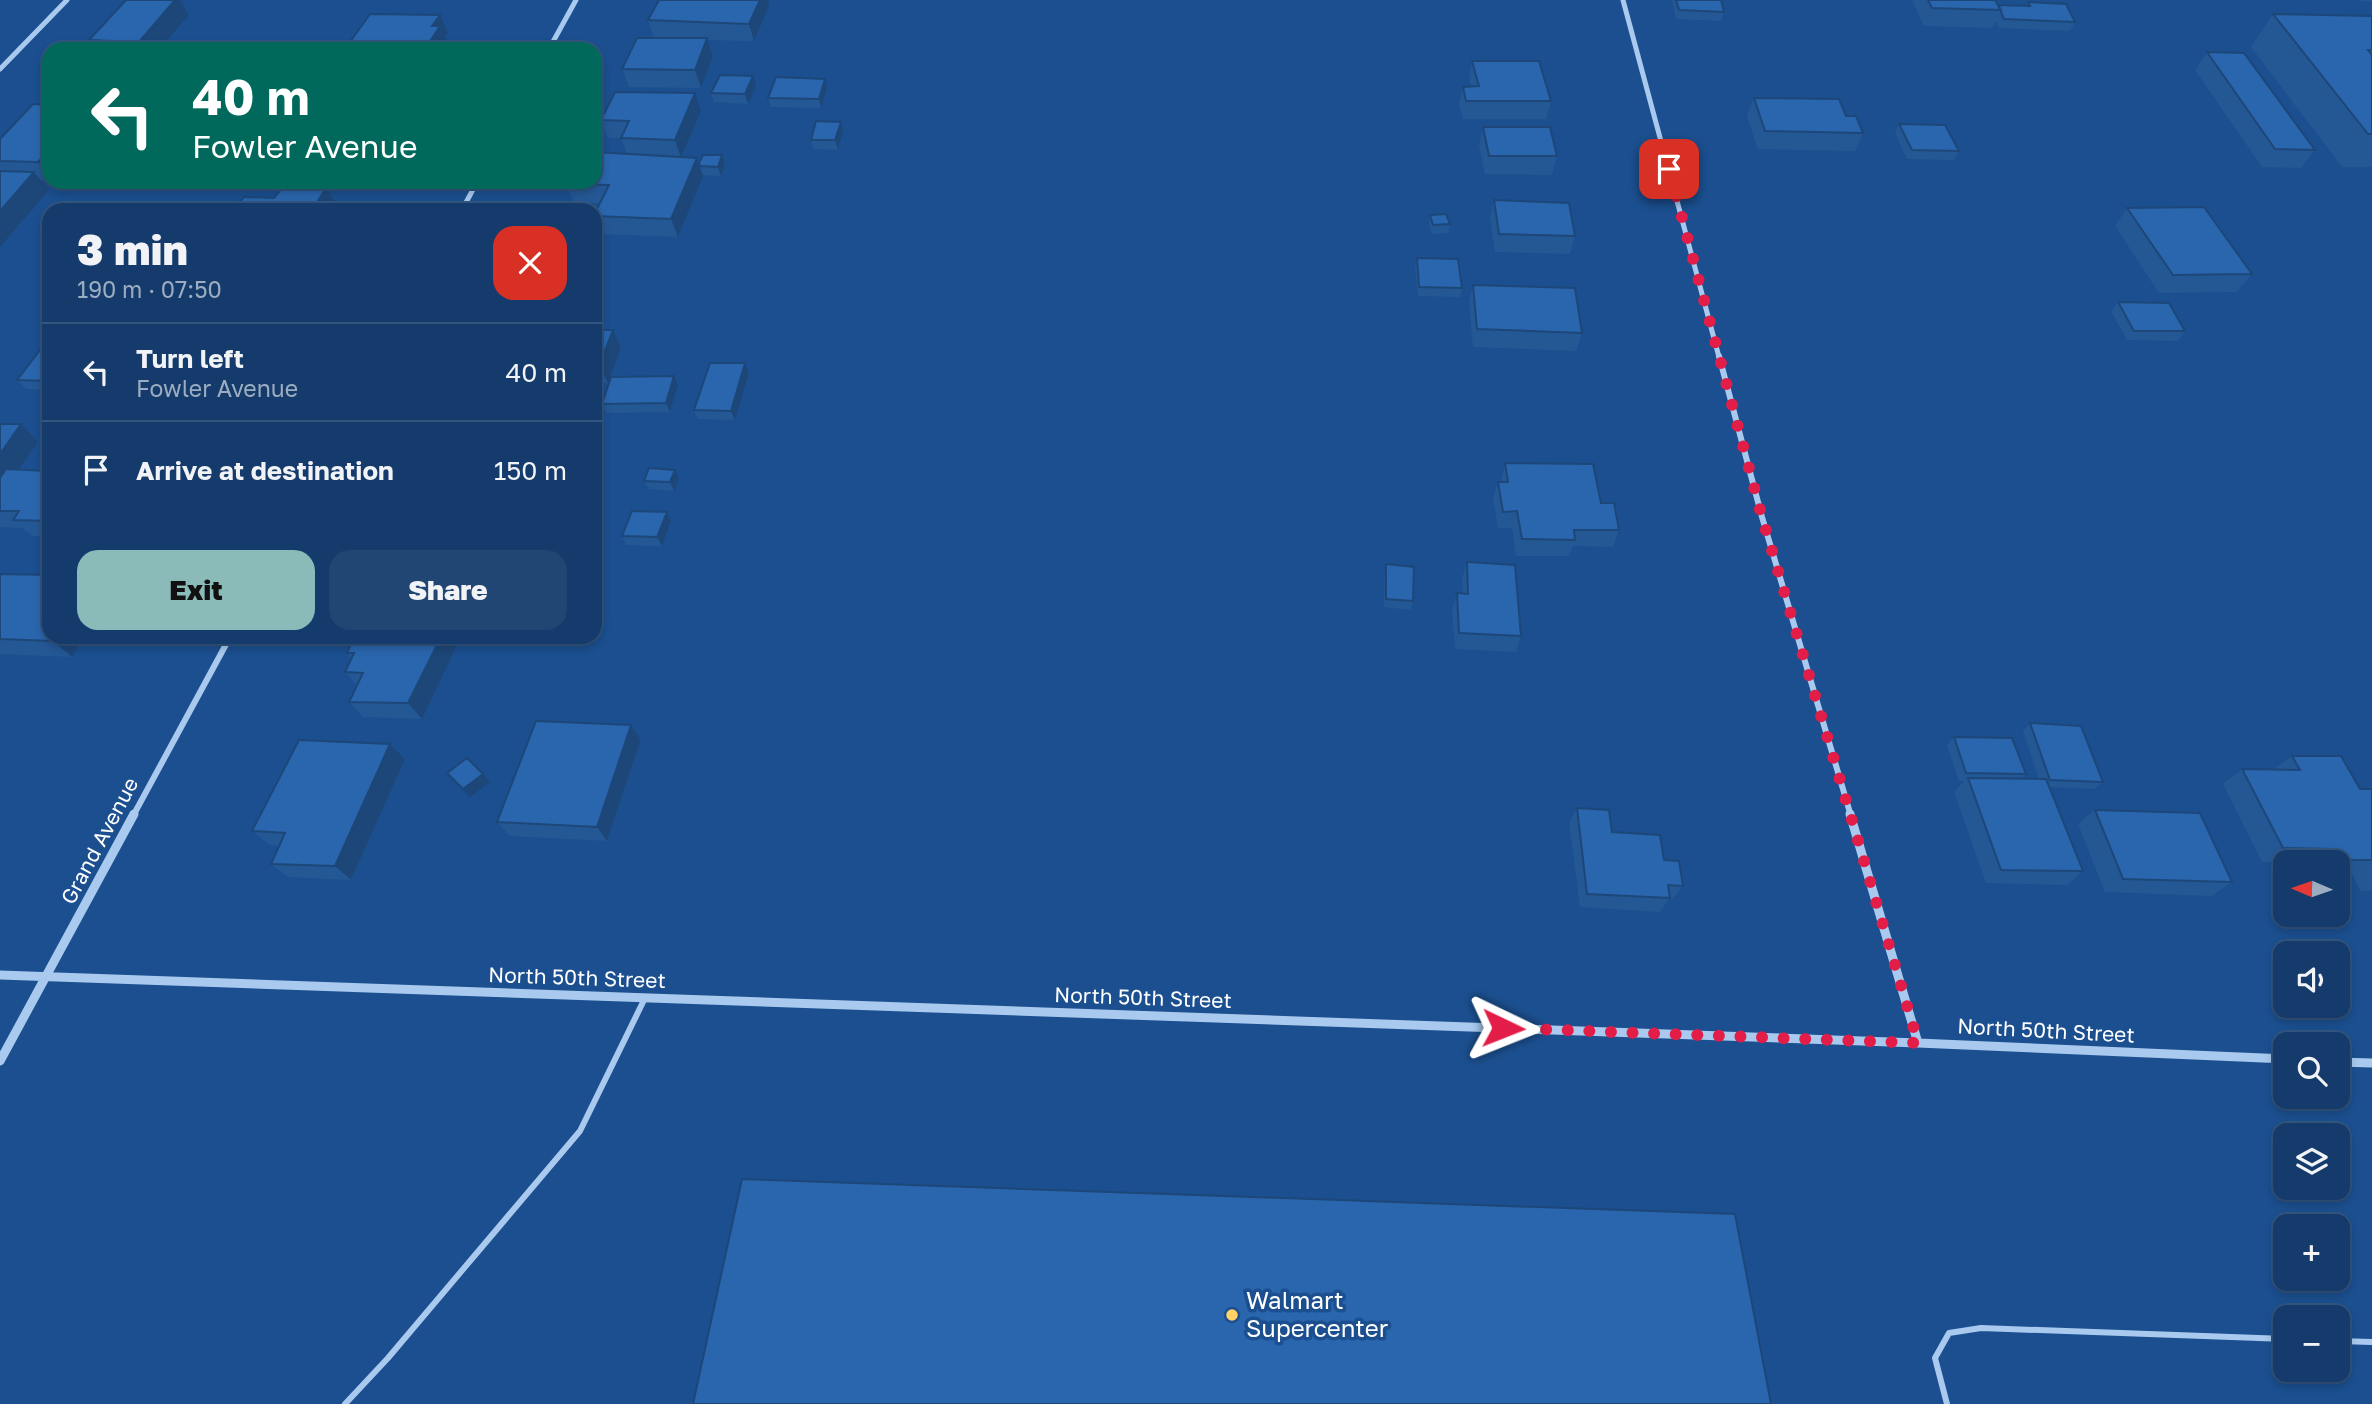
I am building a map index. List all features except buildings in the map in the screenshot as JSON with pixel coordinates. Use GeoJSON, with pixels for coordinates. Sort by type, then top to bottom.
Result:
{"type":"FeatureCollection","features":[{"type":"Feature","properties":{"kind":"street"},"geometry":{"type":"LineString","coordinates":[[0,69],[67,0]]}},
{"type":"Feature","properties":{"kind":"street"},"geometry":{"type":"LineString","coordinates":[[554,42],[576,0]]}},
{"type":"Feature","properties":{"kind":"street"},"geometry":{"type":"LineString","coordinates":[[1623,0],[1762,517],[1918,1043]]}},
{"type":"Feature","properties":{"kind":"street","name":"Grand Avenue"},"geometry":{"type":"LineString","coordinates":[[0,1061],[226,644]]}},
{"type":"Feature","properties":{"kind":"street","name":"North 50th Street"},"geometry":{"type":"LineString","coordinates":[[0,975],[1918,1043],[2273,1058]]}},
{"type":"Feature","properties":{"kind":"street"},"geometry":{"type":"LineString","coordinates":[[2350,1062],[2372,1063]]}},
{"type":"Feature","properties":{"kind":"lane"},"geometry":{"type":"LineString","coordinates":[[345,1404],[388,1358],[580,1131],[645,998]]}},
{"type":"Feature","properties":{"kind":"lane"},"geometry":{"type":"LineString","coordinates":[[1947,1404],[1934,1358],[1949,1334],[1981,1328],[2273,1339]]}},
{"type":"Feature","properties":{"kind":"lane"},"geometry":{"type":"LineString","coordinates":[[2350,1341],[2372,1342]]}},
{"type":"Feature","properties":{"kind":"place","name":"Walmart Supercenter"},"geometry":{"type":"Point","coordinates":[1232,1315]}},
{"type":"Feature","properties":{"kind":"route"},"geometry":{"type":"LineString","coordinates":[[1503,1028],[1918,1043],[1762,517],[1669,169]]}}]}
